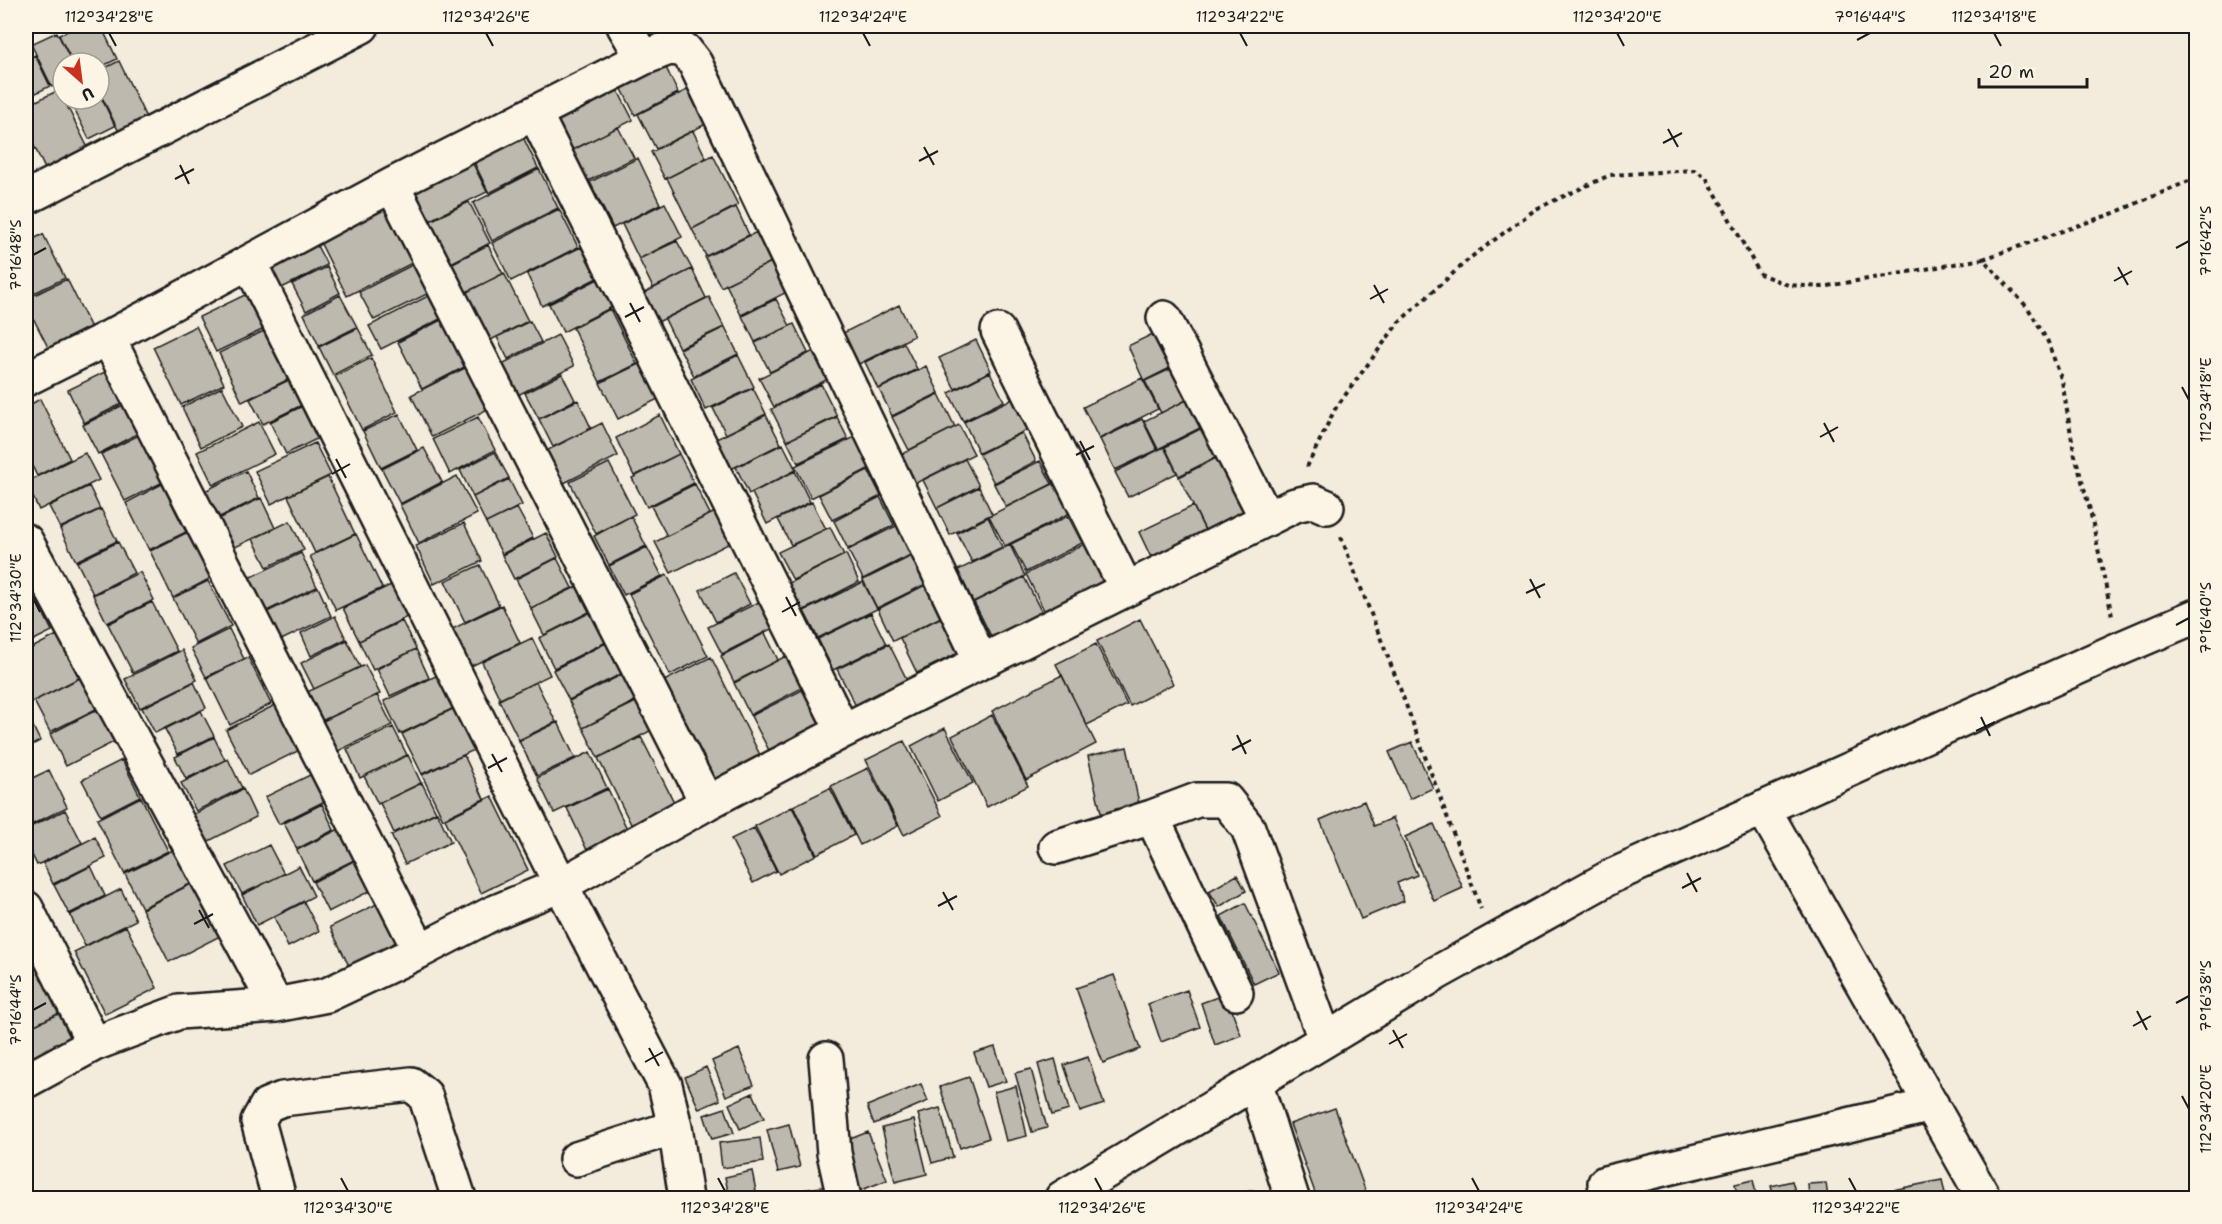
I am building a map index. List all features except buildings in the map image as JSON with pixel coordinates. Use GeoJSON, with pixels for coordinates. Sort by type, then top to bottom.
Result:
{"type":"FeatureCollection","features":[{"type":"Feature","properties":{"kind":"street"},"geometry":{"type":"LineString","coordinates":[[26,196],[362,26]]}},
{"type":"Feature","properties":{"kind":"street"},"geometry":{"type":"LineString","coordinates":[[624,26],[642,58]]}},
{"type":"Feature","properties":{"kind":"street"},"geometry":{"type":"LineString","coordinates":[[26,379],[108,338],[392,185],[642,58],[669,48],[685,50],[695,63],[981,661]]}},
{"type":"Feature","properties":{"kind":"street"},"geometry":{"type":"LineString","coordinates":[[535,114],[843,731]]}},
{"type":"Feature","properties":{"kind":"street"},"geometry":{"type":"LineString","coordinates":[[392,185],[707,803]]}},
{"type":"Feature","properties":{"kind":"street"},"geometry":{"type":"LineString","coordinates":[[249,262],[561,885],[665,1084],[675,1127],[686,1198]]}},
{"type":"Feature","properties":{"kind":"street"},"geometry":{"type":"LineString","coordinates":[[1164,318],[1281,512]]}},
{"type":"Feature","properties":{"kind":"street"},"geometry":{"type":"LineString","coordinates":[[998,331],[1126,588]]}},
{"type":"Feature","properties":{"kind":"street"},"geometry":{"type":"LineString","coordinates":[[108,338],[420,951]]}},
{"type":"Feature","properties":{"kind":"street"},"geometry":{"type":"LineString","coordinates":[[26,1081],[94,1044],[179,1012],[276,1005],[327,995],[494,913],[561,885],[707,803],[843,731],[1281,512],[1313,501],[1327,507]]}},
{"type":"Feature","properties":{"kind":"street"},"geometry":{"type":"LineString","coordinates":[[26,541],[276,1005]]}},
{"type":"Feature","properties":{"kind":"street"},"geometry":{"type":"LineString","coordinates":[[1062,1198],[1492,941],[1612,876],[2196,616]]}},
{"type":"Feature","properties":{"kind":"street"},"geometry":{"type":"LineString","coordinates":[[1056,847],[1152,817],[1197,800],[1226,800],[1248,828],[1325,1040]]}},
{"type":"Feature","properties":{"kind":"street"},"geometry":{"type":"LineString","coordinates":[[1763,808],[1984,1198]]}},
{"type":"Feature","properties":{"kind":"street"},"geometry":{"type":"LineString","coordinates":[[1152,817],[1236,993]]}},
{"type":"Feature","properties":{"kind":"street"},"geometry":{"type":"LineString","coordinates":[[26,908],[94,1044]]}},
{"type":"Feature","properties":{"kind":"street"},"geometry":{"type":"LineString","coordinates":[[825,1059],[834,1153],[844,1198]]}},
{"type":"Feature","properties":{"kind":"street"},"geometry":{"type":"LineString","coordinates":[[1255,1082],[1292,1198]]}},
{"type":"Feature","properties":{"kind":"street"},"geometry":{"type":"LineString","coordinates":[[279,1198],[258,1121],[267,1105],[282,1099],[411,1084],[425,1095],[459,1198]]}},
{"type":"Feature","properties":{"kind":"street"},"geometry":{"type":"LineString","coordinates":[[1605,1183],[1932,1105]]}},
{"type":"Feature","properties":{"kind":"street"},"geometry":{"type":"LineString","coordinates":[[576,1159],[675,1127]]}},
{"type":"Feature","properties":{"kind":"path"},"geometry":{"type":"LineString","coordinates":[[1281,512],[1302,476],[1335,409],[1399,322],[1470,258],[1536,209],[1610,175],[1694,170],[1706,177],[1760,274],[1788,285],[1822,287],[1983,259],[2114,213],[2196,178]]}},
{"type":"Feature","properties":{"kind":"path"},"geometry":{"type":"LineString","coordinates":[[1983,259],[2028,308],[2048,342],[2062,381],[2074,452],[2090,510],[2119,649]]}},
{"type":"Feature","properties":{"kind":"path"},"geometry":{"type":"LineString","coordinates":[[1327,507],[1333,516],[1398,683],[1492,941]]}}]}
